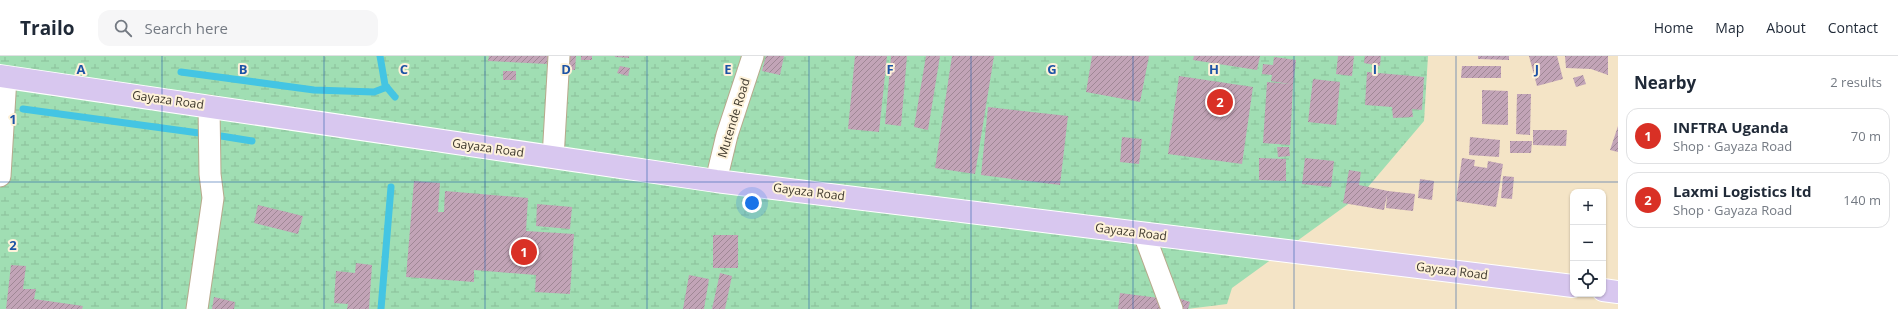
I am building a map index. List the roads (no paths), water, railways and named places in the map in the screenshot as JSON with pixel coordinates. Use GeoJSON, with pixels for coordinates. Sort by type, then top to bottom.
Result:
{"type":"FeatureCollection","features":[{"type":"Feature","properties":{"kind":"main road","name":"Gayaza Road"},"geometry":{"type":"LineString","coordinates":[[3,76],[716,181],[1570,286]]}},
{"type":"Feature","properties":{"kind":"main road"},"geometry":{"type":"LineString","coordinates":[[1606,290],[1618,292]]}},
{"type":"Feature","properties":{"kind":"street"},"geometry":{"type":"LineString","coordinates":[[553,158],[559,56]]}},
{"type":"Feature","properties":{"kind":"street","name":"Mutende Road"},"geometry":{"type":"LineString","coordinates":[[716,181],[727,135],[753,56]]}},
{"type":"Feature","properties":{"kind":"street"},"geometry":{"type":"LineString","coordinates":[[0,176],[3,76]]}},
{"type":"Feature","properties":{"kind":"street"},"geometry":{"type":"LineString","coordinates":[[197,309],[213,198],[210,174],[209,106]]}},
{"type":"Feature","properties":{"kind":"street"},"geometry":{"type":"LineString","coordinates":[[1144,234],[1172,309]]}},
{"type":"Feature","properties":{"kind":"waterway"},"geometry":{"type":"LineString","coordinates":[[380,56],[385,85],[395,97]]}},
{"type":"Feature","properties":{"kind":"waterway"},"geometry":{"type":"LineString","coordinates":[[181,72],[314,90],[374,92],[387,87]]}},
{"type":"Feature","properties":{"kind":"waterway"},"geometry":{"type":"LineString","coordinates":[[23,109],[199,133]]}},
{"type":"Feature","properties":{"kind":"waterway"},"geometry":{"type":"LineString","coordinates":[[221,136],[252,141]]}},
{"type":"Feature","properties":{"kind":"waterway"},"geometry":{"type":"LineString","coordinates":[[381,309],[391,187]]}},
{"type":"Feature","properties":{"kind":"place","name":"Laxmi Logistics ltd"},"geometry":{"type":"Point","coordinates":[1220,102]}},
{"type":"Feature","properties":{"kind":"place","name":"INFTRA Uganda"},"geometry":{"type":"Point","coordinates":[524,252]}}]}
